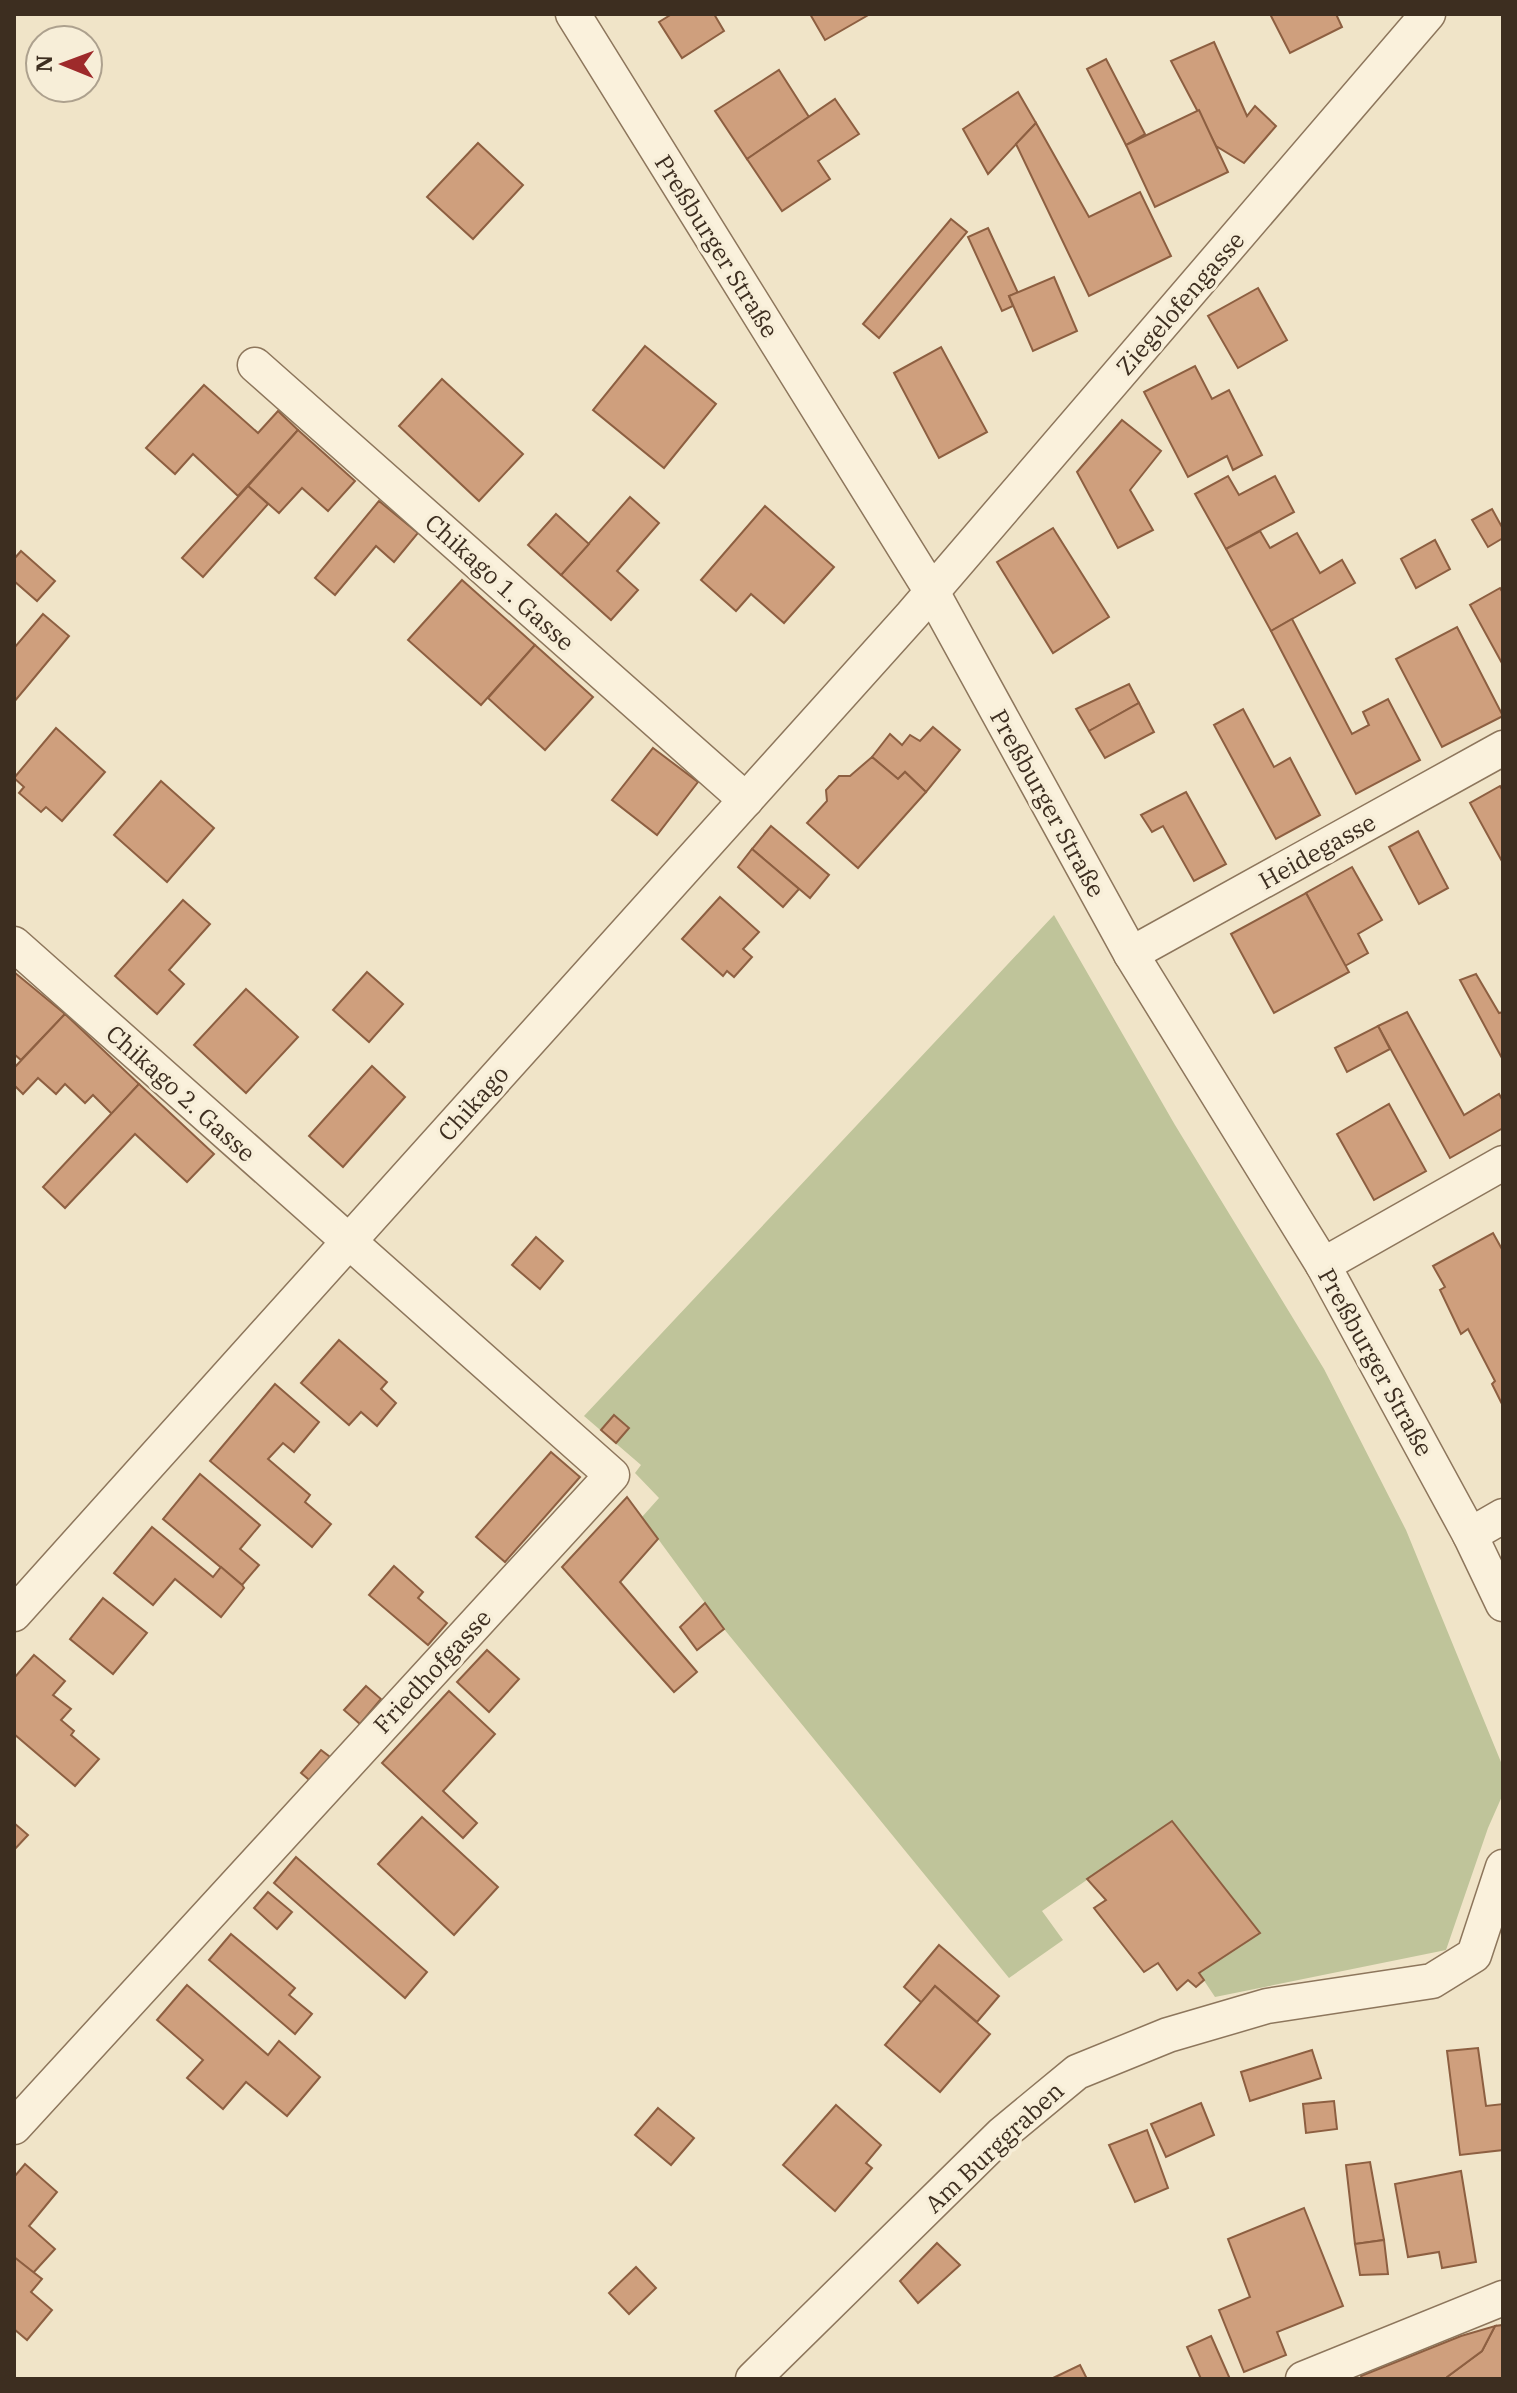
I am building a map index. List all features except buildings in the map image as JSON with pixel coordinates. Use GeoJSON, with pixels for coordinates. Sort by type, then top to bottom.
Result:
{"type":"FeatureCollection","features":[{"type":"Feature","properties":{"kind":"street","name":"Preßburger Straße"},"geometry":{"type":"LineString","coordinates":[[573,14],[932,592],[1131,954],[1323,1265],[1470,1535],[1503,1604]]}},
{"type":"Feature","properties":{"kind":"street","name":"Ziegelofengasse"},"geometry":{"type":"LineString","coordinates":[[932,592],[1428,14]]}},
{"type":"Feature","properties":{"kind":"street","name":"Chikago 1. Gasse"},"geometry":{"type":"LineString","coordinates":[[255,365],[746,800]]}},
{"type":"Feature","properties":{"kind":"street","name":"Chikago"},"geometry":{"type":"LineString","coordinates":[[14,1614],[932,592]]}},
{"type":"Feature","properties":{"kind":"street","name":"Heidegasse"},"geometry":{"type":"LineString","coordinates":[[1131,954],[1503,748]]}},
{"type":"Feature","properties":{"kind":"street","name":"Chikago 2. Gasse"},"geometry":{"type":"LineString","coordinates":[[14,944],[348,1243]]}},
{"type":"Feature","properties":{"kind":"street"},"geometry":{"type":"LineString","coordinates":[[1323,1265],[1503,1163]]}},
{"type":"Feature","properties":{"kind":"street","name":"Friedhofgasse"},"geometry":{"type":"LineString","coordinates":[[14,2127],[612,1475],[348,1243]]}},
{"type":"Feature","properties":{"kind":"street"},"geometry":{"type":"LineString","coordinates":[[1470,1535],[1503,1516]]}},
{"type":"Feature","properties":{"kind":"street","name":"Am Burggraben"},"geometry":{"type":"LineString","coordinates":[[753,2379],[1002,2134],[1077,2072],[1168,2035],[1267,2006],[1432,1981],[1474,1955],[1503,1867]]}},
{"type":"Feature","properties":{"kind":"street"},"geometry":{"type":"LineString","coordinates":[[1303,2379],[1503,2298]]}},
{"type":"Feature","properties":{"kind":"green space"},"geometry":{"type":"Polygon","coordinates":[[[1054,915],[1175,1125],[1324,1369],[1406,1530],[1503,1767],[1503,1794],[1488,1828],[1446,1950],[1215,1997],[1199,1973],[1259,1933],[1172,1821],[1042,1911],[1063,1940],[1009,1978],[724,1629],[642,1517],[659,1498],[635,1473],[641,1465],[584,1416],[1054,915]]]}}]}
